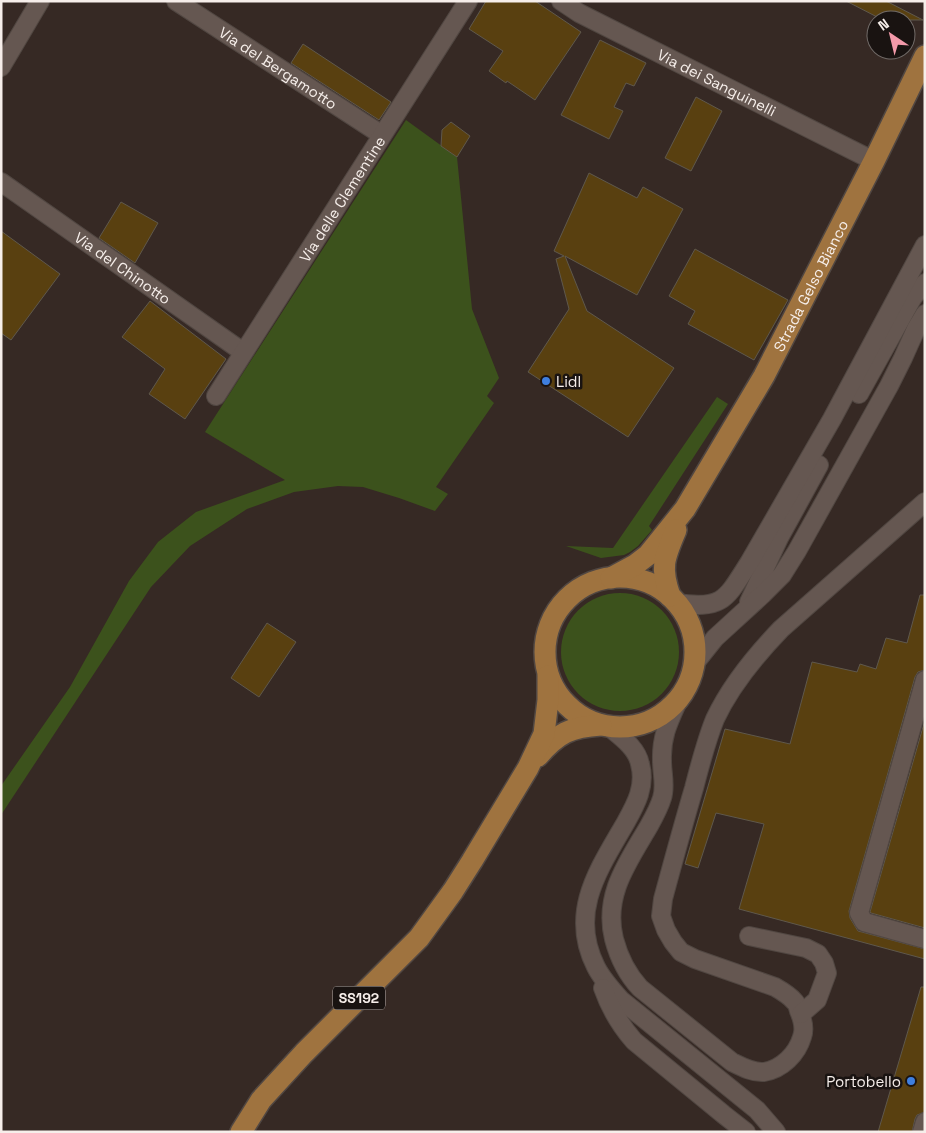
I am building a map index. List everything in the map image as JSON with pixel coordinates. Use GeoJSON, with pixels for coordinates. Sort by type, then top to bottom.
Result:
{"type":"FeatureCollection","features":[{"type":"Feature","properties":{"kind":"main road","name":"Strada Gelso Bianco"},"geometry":{"type":"LineString","coordinates":[[611,578],[635,565],[648,555],[685,509],[764,376],[874,161],[925,56]]}},
{"type":"Feature","properties":{"kind":"main road","name":"Strada Gelso Bianco"},"geometry":{"type":"LineString","coordinates":[[673,600],[665,581],[664,569],[666,555],[685,509]]}},
{"type":"Feature","properties":{"kind":"main road"},"geometry":{"type":"LineString","coordinates":[[624,577],[636,579],[654,586],[673,600],[686,616],[692,631],[695,647],[695,663],[692,676],[679,699],[665,713],[635,726],[622,728],[588,726],[564,733],[550,742],[528,768],[544,734],[548,700],[546,642],[548,631],[557,611],[572,594],[581,588],[590,583],[611,578],[624,577]]}},
{"type":"Feature","properties":{"kind":"main road"},"geometry":{"type":"LineString","coordinates":[[548,676],[568,708],[589,721],[605,726]]}},
{"type":"Feature","properties":{"kind":"main road","name":"SS192"},"geometry":{"type":"LineString","coordinates":[[241,1132],[261,1100],[304,1053],[419,938],[453,891],[528,768]]}},
{"type":"Feature","properties":{"kind":"street"},"geometry":{"type":"LineString","coordinates":[[1,67],[40,1]]}},
{"type":"Feature","properties":{"kind":"street","name":"Via del Bergamotto"},"geometry":{"type":"LineString","coordinates":[[176,1],[382,136]]}},
{"type":"Feature","properties":{"kind":"street","name":"Via delle Clementine"},"geometry":{"type":"LineString","coordinates":[[216,396],[468,1]]}},
{"type":"Feature","properties":{"kind":"street","name":"Via dei Sanguinelli"},"geometry":{"type":"LineString","coordinates":[[561,1],[579,13],[874,161]]}},
{"type":"Feature","properties":{"kind":"street","name":"Via del Chinotto"},"geometry":{"type":"LineString","coordinates":[[1,182],[243,352]]}},
{"type":"Feature","properties":{"kind":"street"},"geometry":{"type":"LineString","coordinates":[[673,600],[696,606],[715,604],[725,598],[738,580],[750,563],[832,418],[925,246]]}},
{"type":"Feature","properties":{"kind":"street"},"geometry":{"type":"LineString","coordinates":[[746,609],[779,538],[913,297],[925,283]]}},
{"type":"Feature","properties":{"kind":"street"},"geometry":{"type":"LineString","coordinates":[[695,663],[716,638],[782,575],[904,358],[916,329],[925,314]]}},
{"type":"Feature","properties":{"kind":"street"},"geometry":{"type":"LineString","coordinates":[[904,358],[925,330]]}},
{"type":"Feature","properties":{"kind":"street"},"geometry":{"type":"LineString","coordinates":[[679,699],[666,726],[662,744],[665,785],[663,797],[658,810],[623,871],[616,887],[612,903],[611,926],[623,964],[631,978],[640,988],[732,1062],[749,1070],[764,1072],[782,1066],[794,1054],[803,1036],[801,1014],[795,1002],[787,994],[775,987],[695,959],[681,952],[666,930],[662,916],[663,899],[703,753],[715,719],[728,694],[760,650],[780,630],[925,502]]}},
{"type":"Feature","properties":{"kind":"street"},"geometry":{"type":"LineString","coordinates":[[925,680],[859,913],[864,922],[925,938]]}},
{"type":"Feature","properties":{"kind":"street"},"geometry":{"type":"LineString","coordinates":[[605,726],[636,753],[641,765],[641,787],[637,802],[598,872],[589,894],[585,920],[591,955],[608,1000],[622,1027],[634,1041],[746,1132]]}},
{"type":"Feature","properties":{"kind":"street"},"geometry":{"type":"LineString","coordinates":[[749,936],[806,948],[818,954],[824,963],[827,974],[816,1000],[801,1014]]}},
{"type":"Feature","properties":{"kind":"street"},"geometry":{"type":"LineString","coordinates":[[597,968],[608,986],[621,1000],[757,1110],[776,1132]]}},
{"type":"Feature","properties":{"kind":"street"},"geometry":{"type":"LineString","coordinates":[[922,1132],[925,1122]]}},
{"type":"Feature","properties":{"kind":"green space"},"geometry":{"type":"Polygon","coordinates":[[[406,120],[457,157],[472,309],[499,378],[487,396],[494,403],[436,487],[448,494],[435,511],[363,487],[338,486],[294,492],[247,509],[190,546],[151,587],[1,815],[1,786],[70,687],[129,581],[158,542],[196,512],[285,480],[205,432],[406,120]]]}},
{"type":"Feature","properties":{"kind":"green space"},"geometry":{"type":"Polygon","coordinates":[[[717,397],[728,404],[649,526],[652,530],[638,546],[624,555],[601,558],[566,546],[613,548],[717,397]]]}},
{"type":"Feature","properties":{"kind":"green space"},"geometry":{"type":"Polygon","coordinates":[[[620,593],[643,597],[662,610],[675,629],[679,652],[675,675],[662,694],[643,707],[620,711],[597,707],[578,694],[565,675],[561,652],[565,629],[578,610],[597,597],[620,593]]]}},
{"type":"Feature","properties":{"kind":"building"},"geometry":{"type":"Polygon","coordinates":[[[486,1],[535,1],[581,32],[535,100],[489,71],[503,51],[469,29],[486,1]]]}},
{"type":"Feature","properties":{"kind":"building"},"geometry":{"type":"Polygon","coordinates":[[[846,1],[886,1],[904,10],[866,10],[846,1]]]}},
{"type":"Feature","properties":{"kind":"building"},"geometry":{"type":"Polygon","coordinates":[[[600,40],[646,63],[634,86],[626,83],[614,107],[623,111],[609,139],[561,115],[600,40]]]}},
{"type":"Feature","properties":{"kind":"building"},"geometry":{"type":"Polygon","coordinates":[[[303,44],[391,102],[379,120],[291,63],[303,44]]]}},
{"type":"Feature","properties":{"kind":"building"},"geometry":{"type":"Polygon","coordinates":[[[696,97],[722,111],[691,171],[665,158],[696,97]]]}},
{"type":"Feature","properties":{"kind":"building"},"geometry":{"type":"Polygon","coordinates":[[[451,122],[470,136],[457,157],[441,146],[442,130],[451,122]]]}},
{"type":"Feature","properties":{"kind":"building"},"geometry":{"type":"Polygon","coordinates":[[[589,173],[637,198],[643,187],[683,209],[637,295],[565,256],[587,311],[674,368],[628,437],[528,372],[569,309],[556,259],[564,256],[554,251],[589,173]]]}},
{"type":"Feature","properties":{"kind":"building"},"geometry":{"type":"Polygon","coordinates":[[[121,202],[158,223],[135,263],[99,238],[121,202]]]}},
{"type":"Feature","properties":{"kind":"building"},"geometry":{"type":"Polygon","coordinates":[[[1,231],[60,274],[11,340],[1,333],[1,231]]]}},
{"type":"Feature","properties":{"kind":"building"},"geometry":{"type":"Polygon","coordinates":[[[695,249],[788,300],[754,360],[688,324],[695,311],[669,296],[695,249]]]}},
{"type":"Feature","properties":{"kind":"building"},"geometry":{"type":"Polygon","coordinates":[[[150,301],[226,359],[185,419],[149,394],[165,369],[122,337],[150,301]]]}},
{"type":"Feature","properties":{"kind":"building"},"geometry":{"type":"Polygon","coordinates":[[[920,595],[925,595],[925,670],[918,672],[915,677],[849,911],[850,918],[858,931],[925,949],[925,959],[739,909],[764,824],[716,813],[698,868],[685,864],[725,729],[790,744],[812,662],[857,672],[860,664],[876,669],[886,638],[907,643],[920,595]]]}},
{"type":"Feature","properties":{"kind":"building"},"geometry":{"type":"Polygon","coordinates":[[[267,623],[296,642],[259,697],[231,678],[267,623]]]}},
{"type":"Feature","properties":{"kind":"building"},"geometry":{"type":"Polygon","coordinates":[[[925,720],[925,928],[870,912],[925,720]]]}},
{"type":"Feature","properties":{"kind":"building"},"geometry":{"type":"Polygon","coordinates":[[[921,987],[925,987],[925,1112],[917,1115],[912,1132],[878,1132],[921,987]]]}},
{"type":"Feature","properties":{"kind":"place","name":"Lidl"},"geometry":{"type":"Point","coordinates":[546,381]}},
{"type":"Feature","properties":{"kind":"place","name":"Portobello"},"geometry":{"type":"Point","coordinates":[911,1081]}}]}
